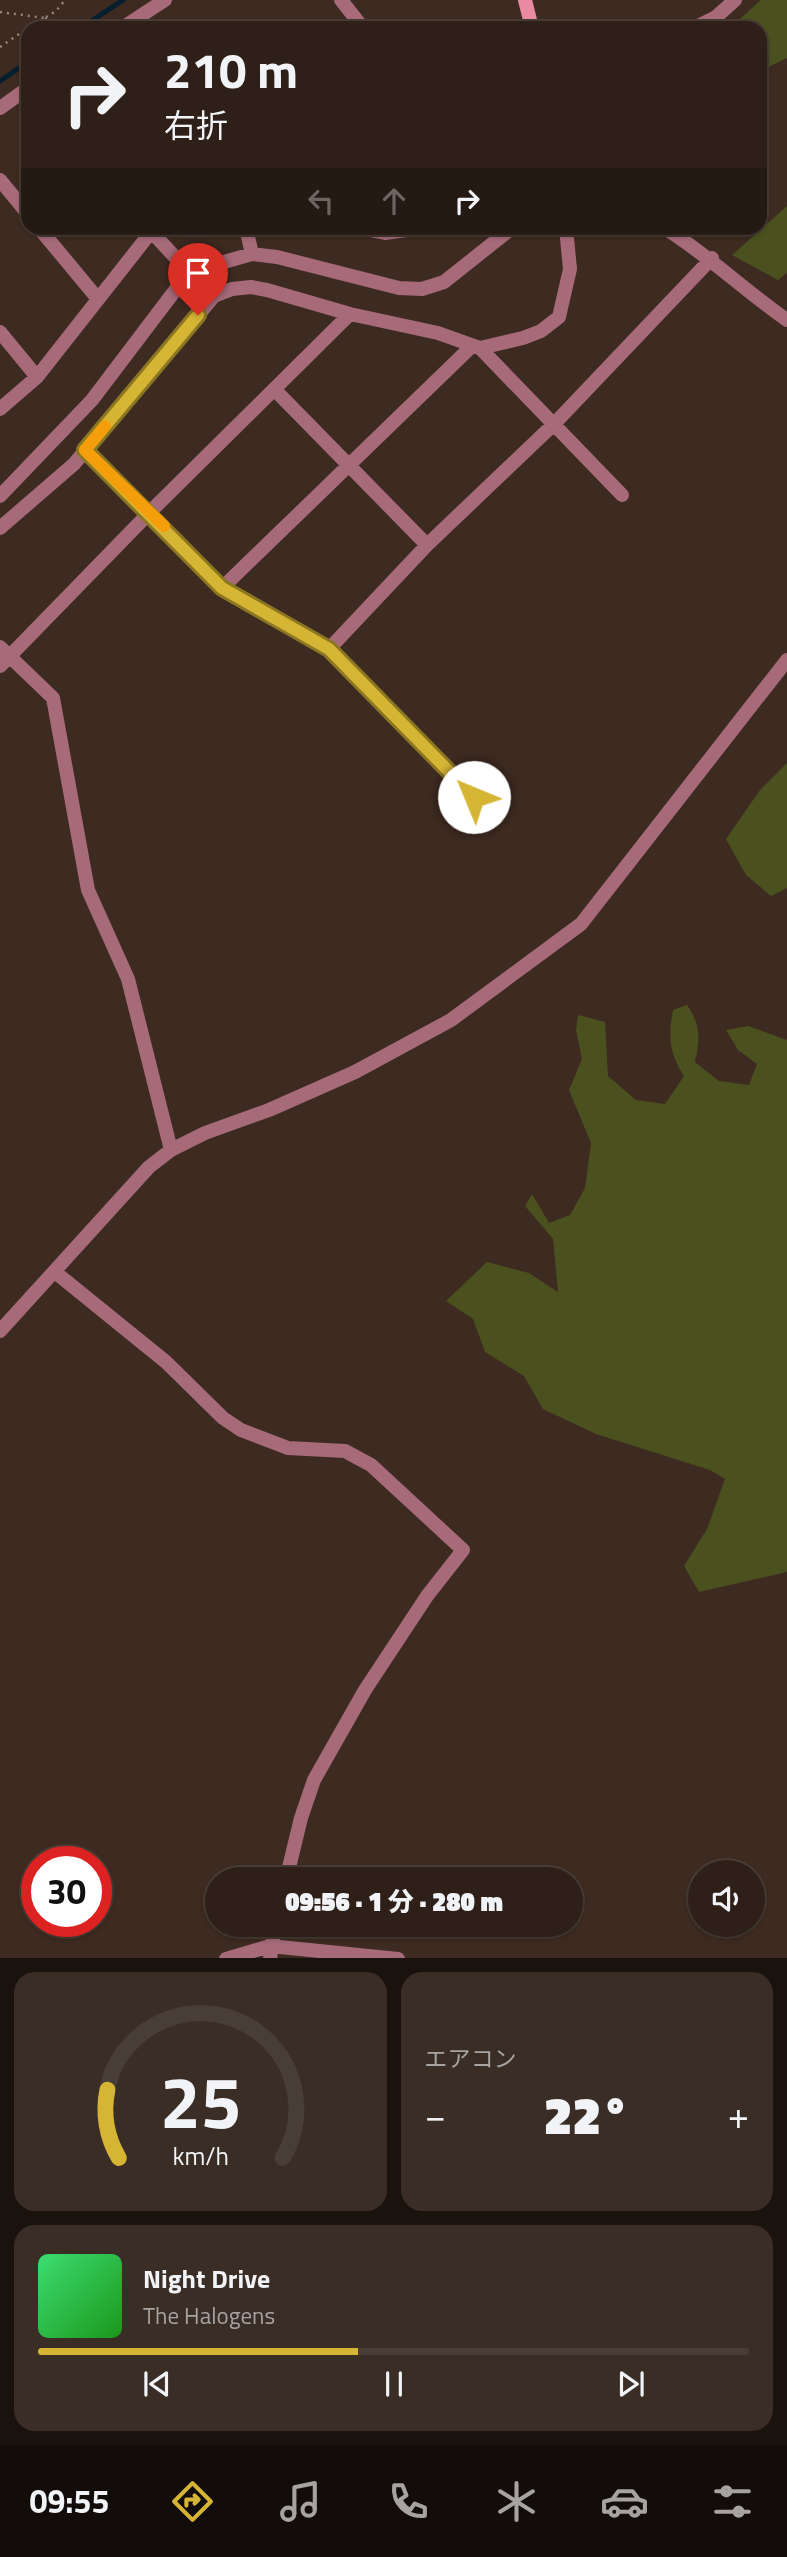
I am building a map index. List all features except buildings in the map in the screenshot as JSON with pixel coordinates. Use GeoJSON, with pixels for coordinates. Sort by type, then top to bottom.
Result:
{"type":"FeatureCollection","features":[{"type":"Feature","properties":{"kind":"street"},"geometry":{"type":"LineString","coordinates":[[133,21],[165,0]]}},
{"type":"Feature","properties":{"kind":"street"},"geometry":{"type":"LineString","coordinates":[[341,0],[358,21]]}},
{"type":"Feature","properties":{"kind":"street"},"geometry":{"type":"LineString","coordinates":[[525,0],[530,21]]}},
{"type":"Feature","properties":{"kind":"street"},"geometry":{"type":"LineString","coordinates":[[708,21],[735,0]]}},
{"type":"Feature","properties":{"kind":"street"},"geometry":{"type":"LineString","coordinates":[[0,108],[21,93]]}},
{"type":"Feature","properties":{"kind":"street"},"geometry":{"type":"LineString","coordinates":[[0,180],[21,206]]}},
{"type":"Feature","properties":{"kind":"street"},"geometry":{"type":"LineString","coordinates":[[45,235],[99,299]]}},
{"type":"Feature","properties":{"kind":"street"},"geometry":{"type":"LineString","coordinates":[[0,410],[37,377],[148,235]]}},
{"type":"Feature","properties":{"kind":"street"},"geometry":{"type":"LineString","coordinates":[[158,235],[190,272]]}},
{"type":"Feature","properties":{"kind":"street"},"geometry":{"type":"LineString","coordinates":[[248,235],[252,254]]}},
{"type":"Feature","properties":{"kind":"street"},"geometry":{"type":"LineString","coordinates":[[0,495],[92,401],[190,272],[252,254],[277,257],[399,288],[422,289],[444,282],[503,235]]}},
{"type":"Feature","properties":{"kind":"street"},"geometry":{"type":"LineString","coordinates":[[222,588],[475,347],[523,338],[541,331],[559,317],[570,269],[567,235]]}},
{"type":"Feature","properties":{"kind":"street"},"geometry":{"type":"LineString","coordinates":[[677,235],[712,258],[745,291],[787,320]]}},
{"type":"Feature","properties":{"kind":"street"},"geometry":{"type":"LineString","coordinates":[[329,649],[426,545],[555,423],[712,258]]}},
{"type":"Feature","properties":{"kind":"street"},"geometry":{"type":"LineString","coordinates":[[0,528],[74,464],[214,296],[232,289],[251,287],[350,314],[438,333],[475,347],[555,423],[622,495]]}},
{"type":"Feature","properties":{"kind":"street"},"geometry":{"type":"LineString","coordinates":[[171,1150],[128,979],[88,890],[53,698],[3,657],[350,314]]}},
{"type":"Feature","properties":{"kind":"street"},"geometry":{"type":"LineString","coordinates":[[0,332],[37,377]]}},
{"type":"Feature","properties":{"kind":"street"},"geometry":{"type":"LineString","coordinates":[[274,389],[426,545]]}},
{"type":"Feature","properties":{"kind":"street"},"geometry":{"type":"LineString","coordinates":[[85,450],[150,512],[222,588],[329,649],[474,797]]}},
{"type":"Feature","properties":{"kind":"street"},"geometry":{"type":"LineString","coordinates":[[0,1331],[35,1289],[55,1272],[149,1167],[171,1150],[205,1133],[269,1110],[355,1072],[451,1020],[581,924],[784,668],[787,660]]}},
{"type":"Feature","properties":{"kind":"street"},"geometry":{"type":"LineString","coordinates":[[55,1272],[166,1362],[232,1424],[265,1441],[288,1448],[345,1451],[372,1465],[463,1550],[427,1596],[393,1648],[314,1780],[289,1867]]}},
{"type":"Feature","properties":{"kind":"street"},"geometry":{"type":"LineString","coordinates":[[226,1958],[270,1952],[398,1958]]}},
{"type":"Feature","properties":{"kind":"path"},"geometry":{"type":"LineString","coordinates":[[40,21],[65,0]]}},
{"type":"Feature","properties":{"kind":"path"},"geometry":{"type":"LineString","coordinates":[[0,12],[45,18]]}},
{"type":"Feature","properties":{"kind":"path"},"geometry":{"type":"LineString","coordinates":[[0,47],[21,33]]}},
{"type":"Feature","properties":{"kind":"green space"},"geometry":{"type":"Polygon","coordinates":[[[761,0],[787,0],[787,58],[767,68],[767,21],[738,21],[761,0]]]}},
{"type":"Feature","properties":{"kind":"green space"},"geometry":{"type":"Polygon","coordinates":[[[787,206],[787,273],[778,280],[732,255],[754,235],[767,235],[767,224],[787,206]]]}},
{"type":"Feature","properties":{"kind":"green space"},"geometry":{"type":"Polygon","coordinates":[[[787,763],[787,888],[771,896],[746,875],[726,839],[760,790],[787,763]]]}},
{"type":"Feature","properties":{"kind":"green space"},"geometry":{"type":"Polygon","coordinates":[[[687,1005],[695,1019],[698,1033],[695,1062],[719,1081],[749,1085],[757,1064],[738,1050],[726,1030],[748,1026],[787,1040],[787,1572],[699,1592],[684,1566],[707,1529],[725,1479],[710,1470],[596,1434],[543,1409],[524,1376],[485,1352],[473,1319],[446,1301],[487,1262],[529,1273],[558,1292],[553,1239],[525,1206],[532,1194],[549,1223],[570,1215],[585,1188],[591,1143],[569,1090],[582,1059],[576,1030],[578,1015],[605,1022],[608,1076],[636,1100],[665,1104],[684,1076],[675,1060],[671,1044],[673,1010],[687,1005]]]}},
{"type":"Feature","properties":{"kind":"waterway"},"geometry":{"type":"LineString","coordinates":[[92,21],[123,0]]}},
{"type":"Feature","properties":{"kind":"waterway"},"geometry":{"type":"LineString","coordinates":[[0,81],[21,67]]}},
{"type":"Feature","properties":{"kind":"slow traffic"},"geometry":{"type":"LineString","coordinates":[[105,426],[85,450],[164,526]]}},
{"type":"Feature","properties":{"kind":"route"},"geometry":{"type":"LineString","coordinates":[[198,315],[85,450],[150,512],[222,588],[329,649],[474,797]]}}]}
